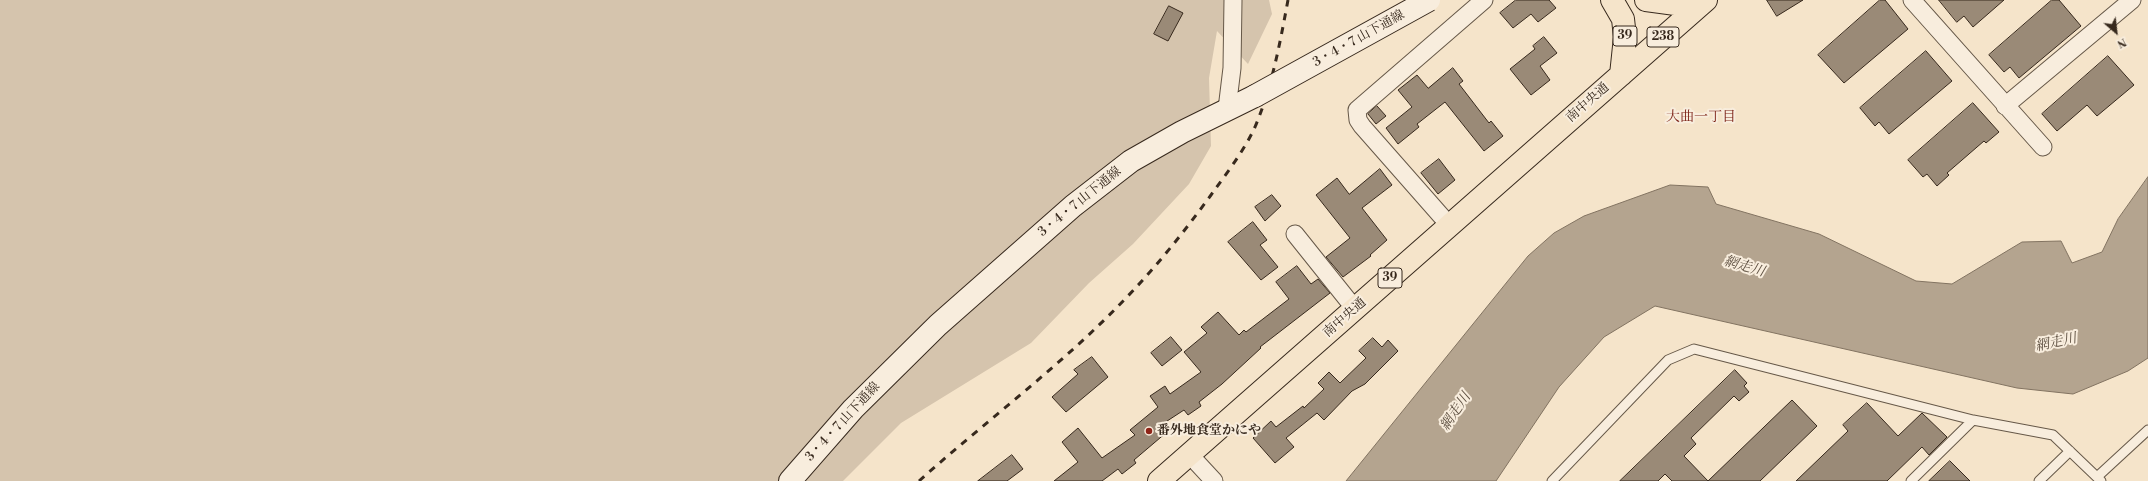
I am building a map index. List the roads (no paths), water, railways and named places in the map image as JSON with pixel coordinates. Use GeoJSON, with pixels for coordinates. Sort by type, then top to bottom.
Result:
{"type":"FeatureCollection","features":[{"type":"Feature","properties":{"kind":"highway","name":"39"},"geometry":{"type":"LineString","coordinates":[[1612,0],[1623,19],[1625,37],[1621,74]]}},
{"type":"Feature","properties":{"kind":"highway"},"geometry":{"type":"LineString","coordinates":[[1646,0],[1702,3]]}},
{"type":"Feature","properties":{"kind":"highway","name":"238"},"geometry":{"type":"LineString","coordinates":[[1621,74],[1702,3]]}},
{"type":"Feature","properties":{"kind":"highway","name":"南中央通"},"geometry":{"type":"LineString","coordinates":[[1159,481],[1621,74]]}},
{"type":"Feature","properties":{"kind":"street"},"geometry":{"type":"LineString","coordinates":[[1226,109],[1232,68],[1233,0]]}},
{"type":"Feature","properties":{"kind":"street","name":"3・4・7 山下通線"},"geometry":{"type":"LineString","coordinates":[[790,481],[859,404],[938,325],[1022,249],[1073,206],[1131,161],[1226,109],[1255,96],[1429,0]]}},
{"type":"Feature","properties":{"kind":"street"},"geometry":{"type":"LineString","coordinates":[[1450,226],[1362,126],[1358,120],[1357,110],[1484,0]]}},
{"type":"Feature","properties":{"kind":"street"},"geometry":{"type":"LineString","coordinates":[[1912,0],[2042,147]]}},
{"type":"Feature","properties":{"kind":"street"},"geometry":{"type":"LineString","coordinates":[[2005,106],[2132,0]]}},
{"type":"Feature","properties":{"kind":"street"},"geometry":{"type":"LineString","coordinates":[[1294,234],[1355,309]]}},
{"type":"Feature","properties":{"kind":"street"},"geometry":{"type":"LineString","coordinates":[[1189,454],[1214,481]]}},
{"type":"Feature","properties":{"kind":"lane"},"geometry":{"type":"LineString","coordinates":[[1552,481],[1668,360],[1694,349],[1973,420],[2053,436],[2099,479],[2148,430]]}},
{"type":"Feature","properties":{"kind":"lane"},"geometry":{"type":"LineString","coordinates":[[1911,481],[1973,420]]}},
{"type":"Feature","properties":{"kind":"lane"},"geometry":{"type":"LineString","coordinates":[[2039,481],[2070,451]]}},
{"type":"Feature","properties":{"kind":"water","name":"網走川"},"geometry":{"type":"Polygon","coordinates":[[[2148,177],[2148,358],[2128,371],[2073,394],[2017,388],[1655,306],[1604,337],[1559,387],[1496,481],[1346,481],[1528,256],[1554,233],[1584,216],[1670,185],[1708,187],[1716,204],[1819,234],[1916,281],[1952,284],[2022,242],[2061,241],[2072,263],[2102,252],[2118,219],[2148,177]]]}},
{"type":"Feature","properties":{"kind":"railway"},"geometry":{"type":"LineString","coordinates":[[919,481],[1076,347],[1125,299],[1191,222],[1246,145],[1255,127],[1271,81],[1279,49],[1288,0]]}},
{"type":"Feature","properties":{"kind":"place","name":"番外地食堂かにや"},"geometry":{"type":"Point","coordinates":[1149,431]}},
{"type":"Feature","properties":{"kind":"district","name":"大曲一丁目"},"geometry":{"type":"Point","coordinates":[1701,118]}}]}
